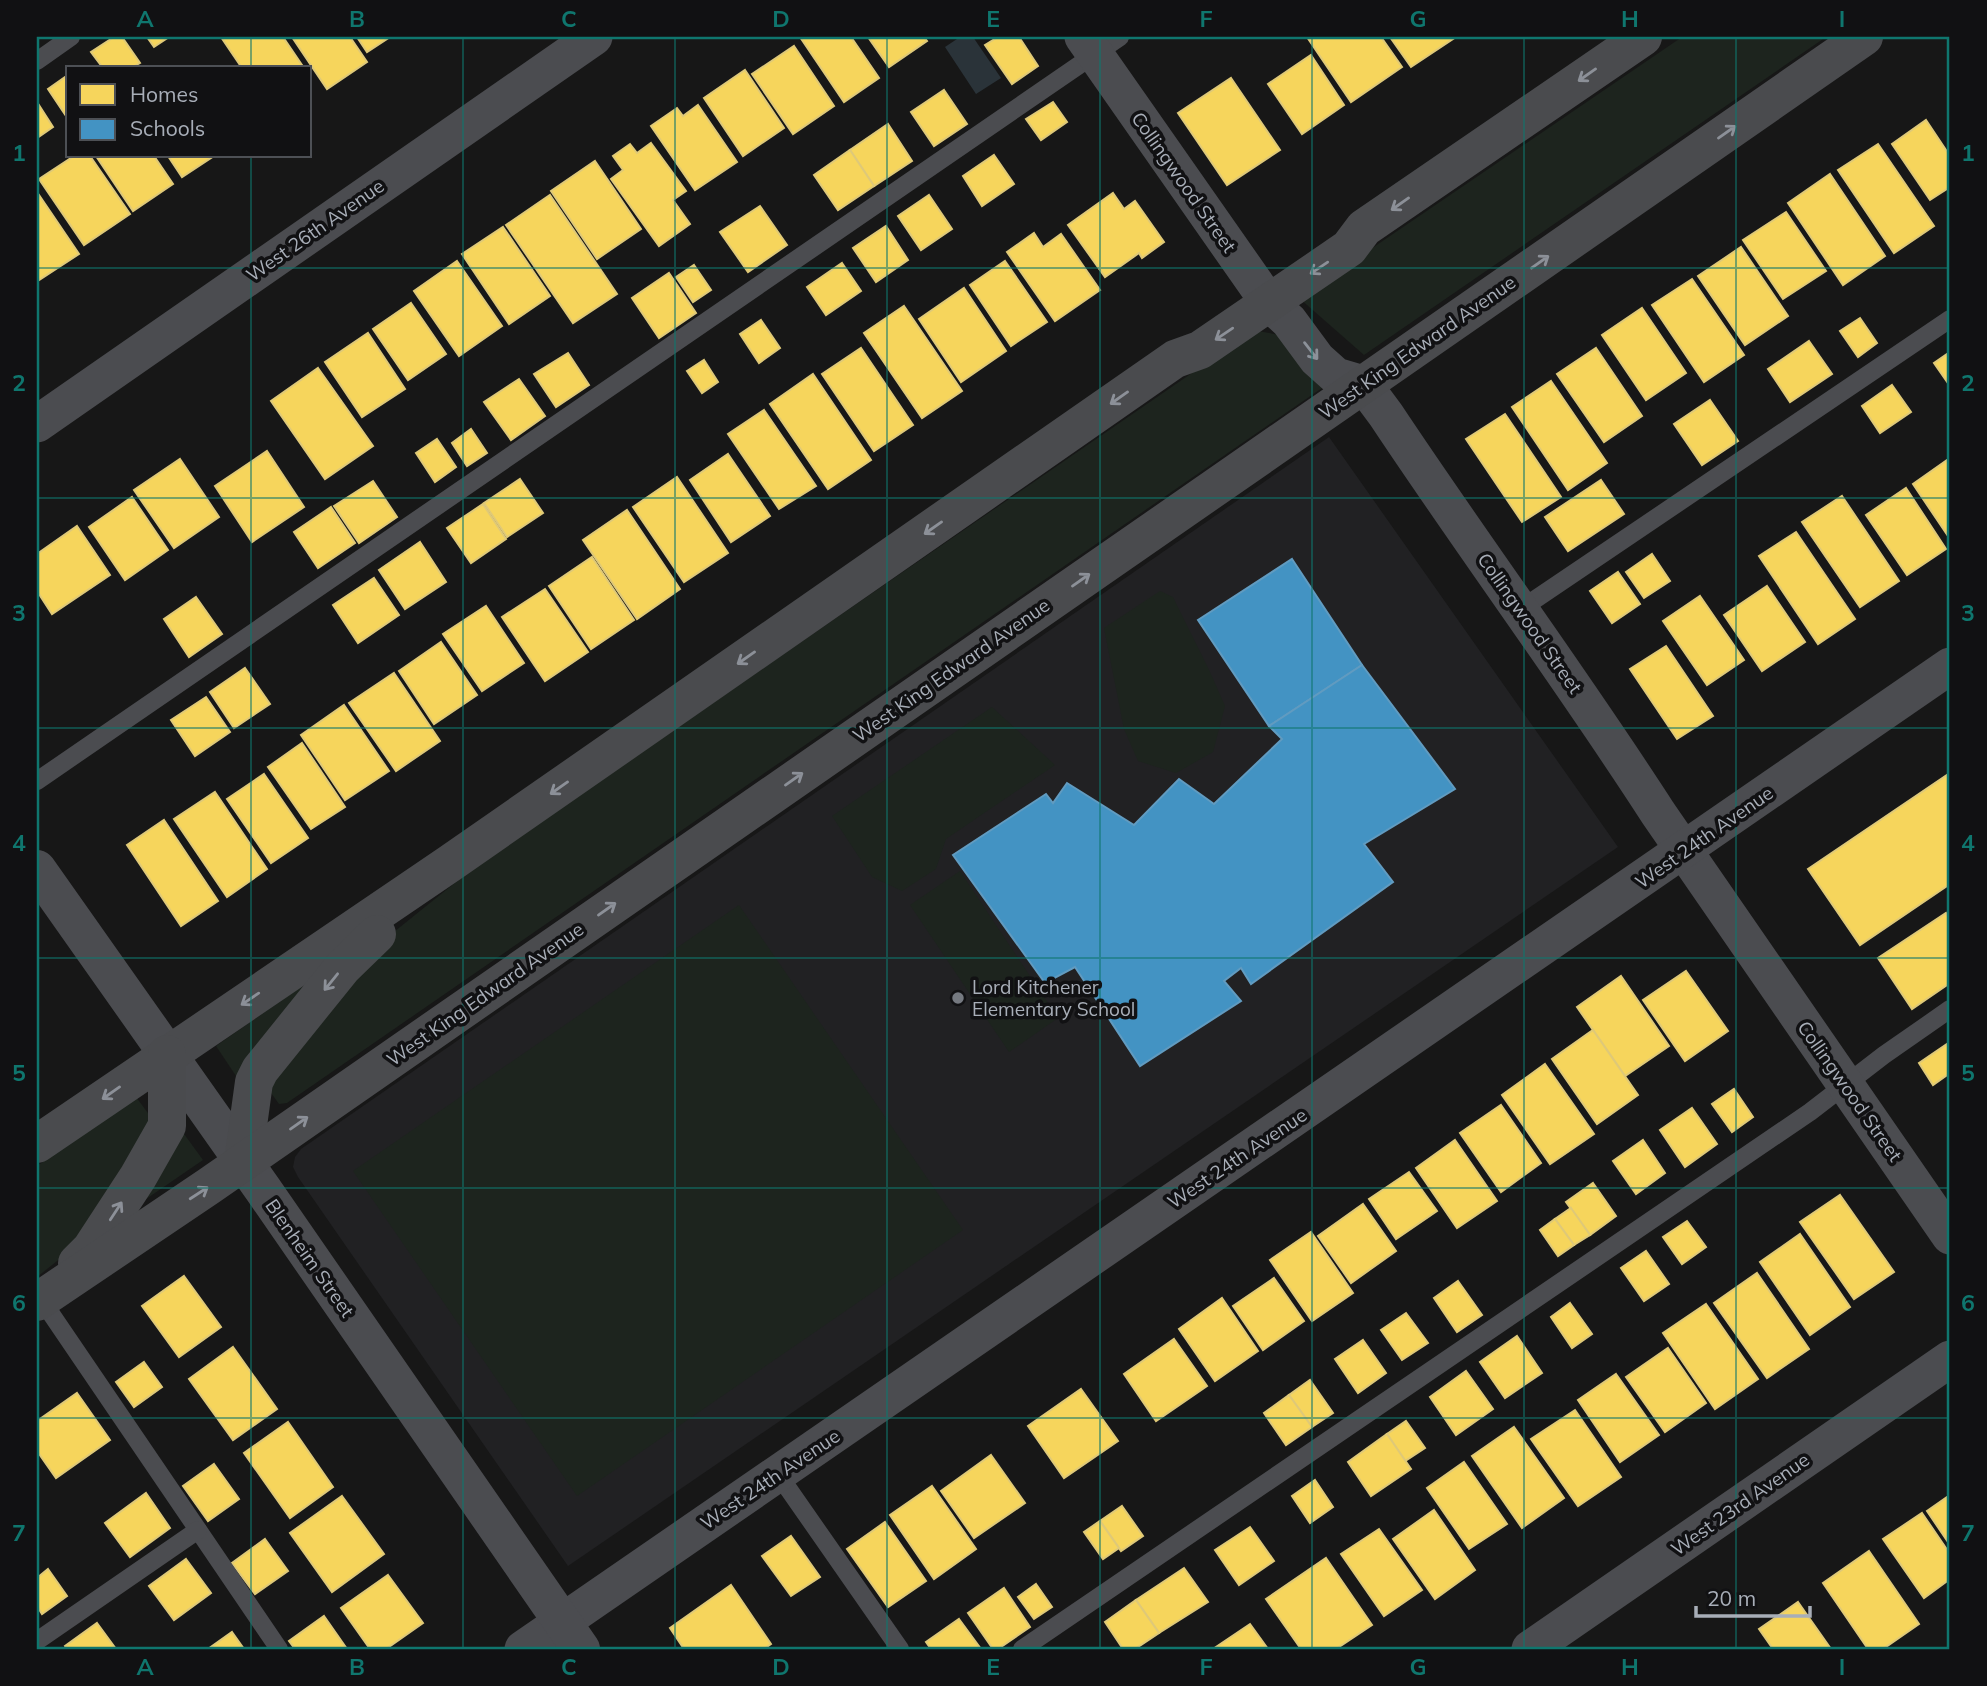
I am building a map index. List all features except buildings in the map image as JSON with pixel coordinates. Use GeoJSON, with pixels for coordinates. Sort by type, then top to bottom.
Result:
{"type":"FeatureCollection","features":[{"type":"Feature","properties":{"kind":"main road"},"geometry":{"type":"LineString","coordinates":[[37,1144],[449,864],[1175,359],[1200,350],[1349,248],[1364,228],[1643,37]]}},
{"type":"Feature","properties":{"kind":"main road","name":"West King Edward Avenue"},"geometry":{"type":"LineString","coordinates":[[39,1301],[1864,37]]}},
{"type":"Feature","properties":{"kind":"main road"},"geometry":{"type":"LineString","coordinates":[[243,1162],[254,1082],[260,1070],[343,967],[449,864]]}},
{"type":"Feature","properties":{"kind":"main road"},"geometry":{"type":"LineString","coordinates":[[39,1301],[91,1249],[163,1134],[167,1126],[167,1054]]}},
{"type":"Feature","properties":{"kind":"street","name":"West 26th Avenue"},"geometry":{"type":"LineString","coordinates":[[37,424],[594,37]]}},
{"type":"Feature","properties":{"kind":"street","name":"Collingwood Street"},"geometry":{"type":"LineString","coordinates":[[1100,42],[1236,258],[1269,303],[1289,321],[1317,359],[1336,376],[1363,384],[1950,1236]]}},
{"type":"Feature","properties":{"kind":"street","name":"West 24th Avenue"},"geometry":{"type":"LineString","coordinates":[[523,1649],[571,1636],[778,1474],[1950,666]]}},
{"type":"Feature","properties":{"kind":"street","name":"Blenheim Street"},"geometry":{"type":"LineString","coordinates":[[37,869],[571,1636]]}},
{"type":"Feature","properties":{"kind":"street","name":"West 23rd Avenue"},"geometry":{"type":"LineString","coordinates":[[1530,1649],[1950,1359]]}},
{"type":"Feature","properties":{"kind":"lane"},"geometry":{"type":"LineString","coordinates":[[37,61],[71,37]]}},
{"type":"Feature","properties":{"kind":"lane"},"geometry":{"type":"LineString","coordinates":[[37,781],[1100,42]]}},
{"type":"Feature","properties":{"kind":"lane"},"geometry":{"type":"LineString","coordinates":[[1521,610],[1950,318]]}},
{"type":"Feature","properties":{"kind":"lane"},"geometry":{"type":"LineString","coordinates":[[1022,1649],[1810,1112],[1950,1009]]}},
{"type":"Feature","properties":{"kind":"lane"},"geometry":{"type":"LineString","coordinates":[[39,1301],[279,1649]]}},
{"type":"Feature","properties":{"kind":"lane"},"geometry":{"type":"LineString","coordinates":[[778,1474],[900,1649]]}},
{"type":"Feature","properties":{"kind":"lane"},"geometry":{"type":"LineString","coordinates":[[37,1641],[198,1530]]}},
{"type":"Feature","properties":{"kind":"shaded area"},"geometry":{"type":"Polygon","coordinates":[[[960,37],[973,37],[1001,78],[976,94],[945,47],[960,37]]]}},
{"type":"Feature","properties":{"kind":"shaded area"},"geometry":{"type":"Polygon","coordinates":[[[1682,37],[1826,37],[1364,355],[1299,298],[1682,37]]]}},
{"type":"Feature","properties":{"kind":"shaded area"},"geometry":{"type":"Polygon","coordinates":[[[1258,331],[1280,335],[1324,385],[1322,388],[287,1103],[279,1104],[266,1086],[364,956],[476,866],[1234,344],[1258,331]]]}},
{"type":"Feature","properties":{"kind":"shaded area","name":"Lord Kitchener Elementary School"},"geometry":{"type":"Polygon","coordinates":[[[1329,437],[1618,847],[568,1566],[298,1177],[293,1167],[295,1157],[301,1149],[1329,437]]]}},
{"type":"Feature","properties":{"kind":"shaded area"},"geometry":{"type":"Polygon","coordinates":[[[1160,591],[1173,597],[1225,706],[1213,752],[1176,773],[1138,761],[1124,729],[1104,628],[1160,591]]]}},
{"type":"Feature","properties":{"kind":"shaded area"},"geometry":{"type":"Polygon","coordinates":[[[992,707],[1055,765],[946,839],[936,869],[902,891],[872,877],[832,816],[992,707]]]}},
{"type":"Feature","properties":{"kind":"shaded area"},"geometry":{"type":"Polygon","coordinates":[[[960,871],[1058,1018],[1009,1052],[910,905],[960,871]]]}},
{"type":"Feature","properties":{"kind":"shaded area"},"geometry":{"type":"Polygon","coordinates":[[[739,905],[963,1230],[577,1496],[353,1171],[739,905]]]}},
{"type":"Feature","properties":{"kind":"shaded area"},"geometry":{"type":"Polygon","coordinates":[[[306,983],[238,1079],[216,1046],[306,983]]]}},
{"type":"Feature","properties":{"kind":"shaded area"},"geometry":{"type":"Polygon","coordinates":[[[136,1097],[156,1124],[77,1245],[37,1277],[37,1166],[136,1097]]]}},
{"type":"Feature","properties":{"kind":"shaded area"},"geometry":{"type":"Polygon","coordinates":[[[179,1127],[203,1160],[133,1208],[179,1127]]]}},
{"type":"Feature","properties":{"kind":"place","name":"Lord Kitchener Elementary School"},"geometry":{"type":"Point","coordinates":[958,998]}}]}
